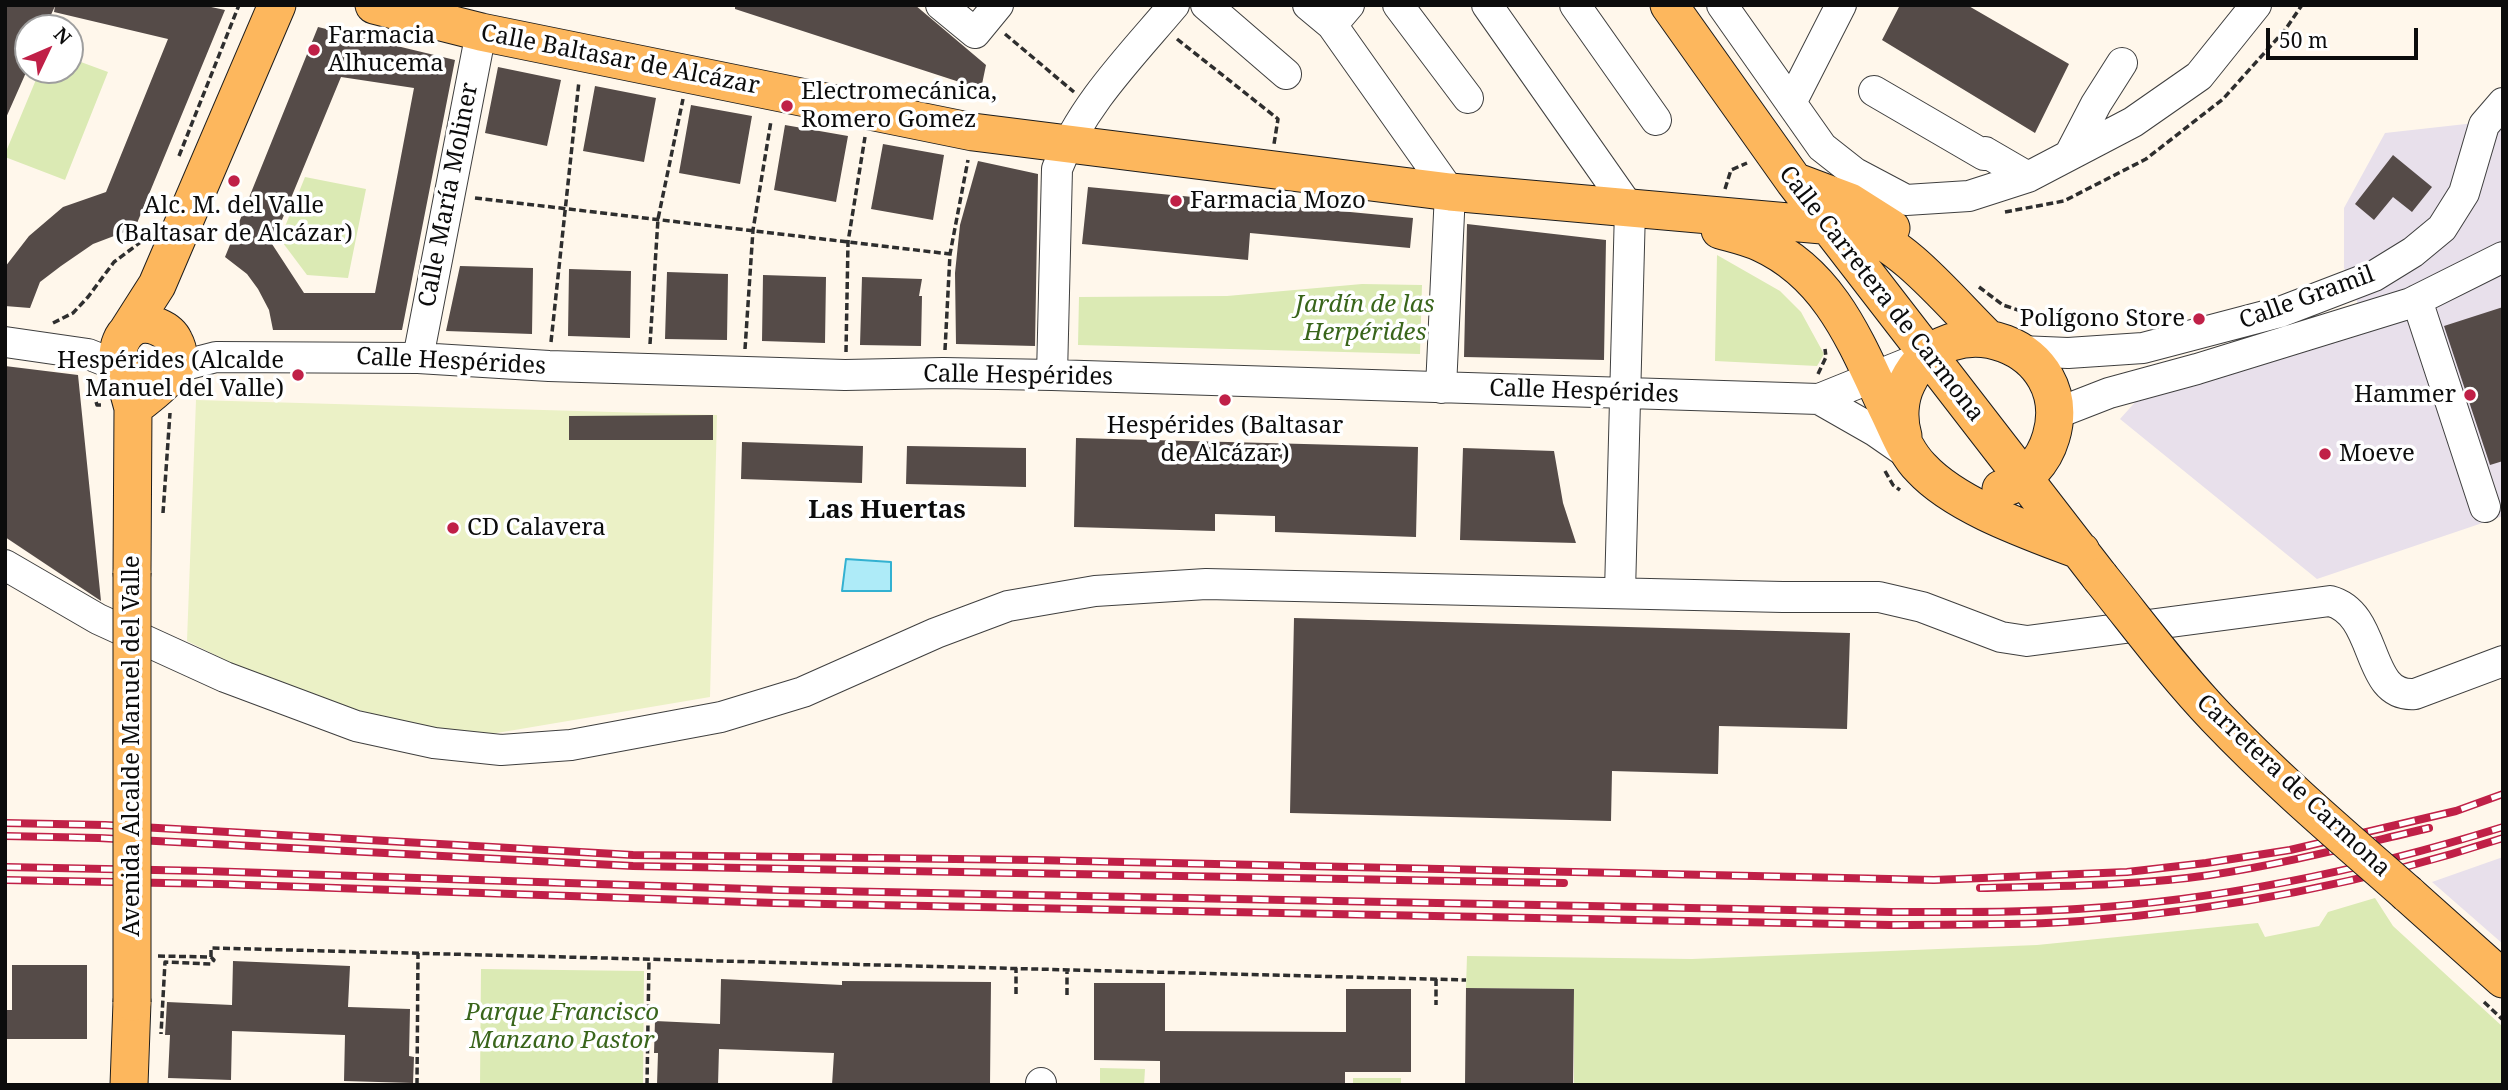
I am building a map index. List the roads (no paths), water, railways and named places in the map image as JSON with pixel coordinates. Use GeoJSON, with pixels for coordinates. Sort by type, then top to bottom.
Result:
{"type":"FeatureCollection","features":[{"type":"Feature","properties":{"kind":"main road"},"geometry":{"type":"LineString","coordinates":[[130,373],[157,285],[277,5]]}},
{"type":"Feature","properties":{"kind":"main road","name":"Calle Baltasar de Alcázar"},"geometry":{"type":"LineString","coordinates":[[374,5],[481,32],[973,132],[1450,192],[1646,211]]}},
{"type":"Feature","properties":{"kind":"main road","name":"Calle Carretera de Carmona"},"geometry":{"type":"LineString","coordinates":[[1669,5],[1794,181],[1892,310],[1900,375],[2035,465]]}},
{"type":"Feature","properties":{"kind":"main road"},"geometry":{"type":"LineString","coordinates":[[1794,181],[1850,202],[1899,214],[1932,282]]}},
{"type":"Feature","properties":{"kind":"main road"},"geometry":{"type":"LineString","coordinates":[[1646,211],[1828,225],[1856,228],[1870,233],[1884,240],[2003,345],[2037,366],[2051,390],[2055,414],[2035,465],[2001,489],[1976,493],[1942,485]]}},
{"type":"Feature","properties":{"kind":"main road"},"geometry":{"type":"LineString","coordinates":[[1646,211],[1760,242],[1795,263],[1829,297],[1836,337],[1900,375]]}},
{"type":"Feature","properties":{"kind":"main road"},"geometry":{"type":"LineString","coordinates":[[157,285],[169,334]]}},
{"type":"Feature","properties":{"kind":"main road"},"geometry":{"type":"LineString","coordinates":[[130,373],[144,325],[154,325],[169,334]]}},
{"type":"Feature","properties":{"kind":"main road"},"geometry":{"type":"LineString","coordinates":[[1900,375],[1954,341],[2003,345]]}},
{"type":"Feature","properties":{"kind":"main road","name":"Avenida Alcalde Manuel del Valle"},"geometry":{"type":"LineString","coordinates":[[129,1085],[132,1002],[130,373]]}},
{"type":"Feature","properties":{"kind":"main road"},"geometry":{"type":"LineString","coordinates":[[1900,375],[1901,429],[1911,456],[1927,475],[1963,500],[2032,534],[2085,556]]}},
{"type":"Feature","properties":{"kind":"main road","name":"Carretera de Carmona"},"geometry":{"type":"LineString","coordinates":[[2035,465],[2049,486],[2085,556],[2179,675],[2216,717],[2303,802],[2503,979]]}},
{"type":"Feature","properties":{"kind":"street"},"geometry":{"type":"LineString","coordinates":[[941,5],[975,33],[993,12]]}},
{"type":"Feature","properties":{"kind":"street"},"geometry":{"type":"LineString","coordinates":[[1206,5],[1286,74]]}},
{"type":"Feature","properties":{"kind":"street"},"geometry":{"type":"LineString","coordinates":[[1308,5],[1341,15],[1450,192],[1441,388]]}},
{"type":"Feature","properties":{"kind":"street"},"geometry":{"type":"LineString","coordinates":[[1398,5],[1468,98]]}},
{"type":"Feature","properties":{"kind":"street"},"geometry":{"type":"LineString","coordinates":[[1487,5],[1646,211],[1624,393],[1620,592]]}},
{"type":"Feature","properties":{"kind":"street"},"geometry":{"type":"LineString","coordinates":[[1575,5],[1656,120]]}},
{"type":"Feature","properties":{"kind":"street"},"geometry":{"type":"LineString","coordinates":[[1722,5],[1822,147],[1899,214],[2028,177],[2133,122],[2199,76],[2256,5]]}},
{"type":"Feature","properties":{"kind":"street"},"geometry":{"type":"LineString","coordinates":[[1791,103],[1841,5]]}},
{"type":"Feature","properties":{"kind":"street"},"geometry":{"type":"LineString","coordinates":[[1052,375],[1057,169],[1066,145],[1091,106],[1166,14]]}},
{"type":"Feature","properties":{"kind":"street","name":"Calle María Moliner"},"geometry":{"type":"LineString","coordinates":[[418,358],[481,32]]}},
{"type":"Feature","properties":{"kind":"street"},"geometry":{"type":"LineString","coordinates":[[2070,154],[2096,104],[2122,63]]}},
{"type":"Feature","properties":{"kind":"street"},"geometry":{"type":"LineString","coordinates":[[1874,91],[1984,155],[1985,152],[2028,177]]}},
{"type":"Feature","properties":{"kind":"street","name":"Calle Gramil"},"geometry":{"type":"LineString","coordinates":[[2003,345],[2068,354],[2143,348],[2280,312],[2374,276],[2413,252],[2442,228],[2464,193],[2484,125],[2503,103]]}},
{"type":"Feature","properties":{"kind":"street","name":"Calle Gramil"},"geometry":{"type":"LineString","coordinates":[[2055,414],[2109,393],[2209,365],[2417,300],[2503,257]]}},
{"type":"Feature","properties":{"kind":"street"},"geometry":{"type":"LineString","coordinates":[[2417,300],[2485,507]]}},
{"type":"Feature","properties":{"kind":"street","name":"Calle Hespérides"},"geometry":{"type":"LineString","coordinates":[[169,334],[216,357]]}},
{"type":"Feature","properties":{"kind":"street"},"geometry":{"type":"LineString","coordinates":[[1819,386],[1847,379],[1853,369],[1836,337]]}},
{"type":"Feature","properties":{"kind":"street"},"geometry":{"type":"LineString","coordinates":[[5,342],[130,373]]}},
{"type":"Feature","properties":{"kind":"street","name":"Calle Hespérides"},"geometry":{"type":"LineString","coordinates":[[130,373],[185,365],[216,357],[418,358],[549,366],[845,375],[1052,375],[1624,393],[1819,386]]}},
{"type":"Feature","properties":{"kind":"street"},"geometry":{"type":"LineString","coordinates":[[1819,386],[1900,375]]}},
{"type":"Feature","properties":{"kind":"street"},"geometry":{"type":"LineString","coordinates":[[1819,386],[1911,456]]}},
{"type":"Feature","properties":{"kind":"street"},"geometry":{"type":"LineString","coordinates":[[5,565],[98,619],[225,677],[356,726],[434,743],[501,750],[571,745],[721,717],[803,692],[936,633],[1008,606],[1095,592],[1206,584],[1879,597],[1922,607],[2001,637],[2027,641],[2330,601],[2343,604],[2353,613],[2360,622],[2377,668],[2390,686],[2405,695],[2415,694],[2503,661]]}},
{"type":"Feature","properties":{"kind":"water"},"geometry":{"type":"Polygon","coordinates":[[[846,559],[891,562],[891,591],[842,591],[846,559]]]}},
{"type":"Feature","properties":{"kind":"railway"},"geometry":{"type":"LineString","coordinates":[[5,823],[105,825],[633,855],[1035,860],[1934,880],[2127,872],[2206,863],[2290,850],[2456,811],[2503,794]]}},
{"type":"Feature","properties":{"kind":"railway"},"geometry":{"type":"LineString","coordinates":[[5,867],[780,890],[2008,912],[2131,905],[2293,881],[2399,857],[2503,827]]}},
{"type":"Feature","properties":{"kind":"railway"},"geometry":{"type":"LineString","coordinates":[[1980,888],[2181,879],[2293,860],[2429,828]]}},
{"type":"Feature","properties":{"kind":"railway"},"geometry":{"type":"LineString","coordinates":[[5,836],[99,838],[633,866],[1564,883]]}},
{"type":"Feature","properties":{"kind":"railway"},"geometry":{"type":"LineString","coordinates":[[5,880],[219,884],[775,903],[1890,925],[2009,924],[2135,916],[2241,902],[2347,881],[2503,838]]}},
{"type":"Feature","properties":{"kind":"place","name":"Farmacia Alhucema"},"geometry":{"type":"Point","coordinates":[314,50]}},
{"type":"Feature","properties":{"kind":"place","name":"Electromecánica, Romero Gomez"},"geometry":{"type":"Point","coordinates":[787,106]}},
{"type":"Feature","properties":{"kind":"place","name":"Alc. M. del Valle (Baltasar de Alcázar)"},"geometry":{"type":"Point","coordinates":[234,181]}},
{"type":"Feature","properties":{"kind":"place","name":"Farmacia Mozo"},"geometry":{"type":"Point","coordinates":[1176,201]}},
{"type":"Feature","properties":{"kind":"place","name":"Polígono Store"},"geometry":{"type":"Point","coordinates":[2199,319]}},
{"type":"Feature","properties":{"kind":"place","name":"Hespérides (Alcalde Manuel del Valle)"},"geometry":{"type":"Point","coordinates":[298,375]}},
{"type":"Feature","properties":{"kind":"place","name":"Hammer"},"geometry":{"type":"Point","coordinates":[2470,395]}},
{"type":"Feature","properties":{"kind":"place","name":"Hespérides (Baltasar de Alcázar)"},"geometry":{"type":"Point","coordinates":[1225,400]}},
{"type":"Feature","properties":{"kind":"place","name":"Moeve"},"geometry":{"type":"Point","coordinates":[2325,454]}},
{"type":"Feature","properties":{"kind":"place","name":"CD Calavera"},"geometry":{"type":"Point","coordinates":[453,528]}},
{"type":"Feature","properties":{"kind":"district","name":"Las Huertas"},"geometry":{"type":"Point","coordinates":[887,511]}},
{"type":"Feature","properties":{"kind":"park label","name":"Jardín de las Herpérides"},"geometry":{"type":"Point","coordinates":[1365,319]}},
{"type":"Feature","properties":{"kind":"park label","name":"Parque Francisco Manzano Pastor"},"geometry":{"type":"Point","coordinates":[562,1027]}}]}
